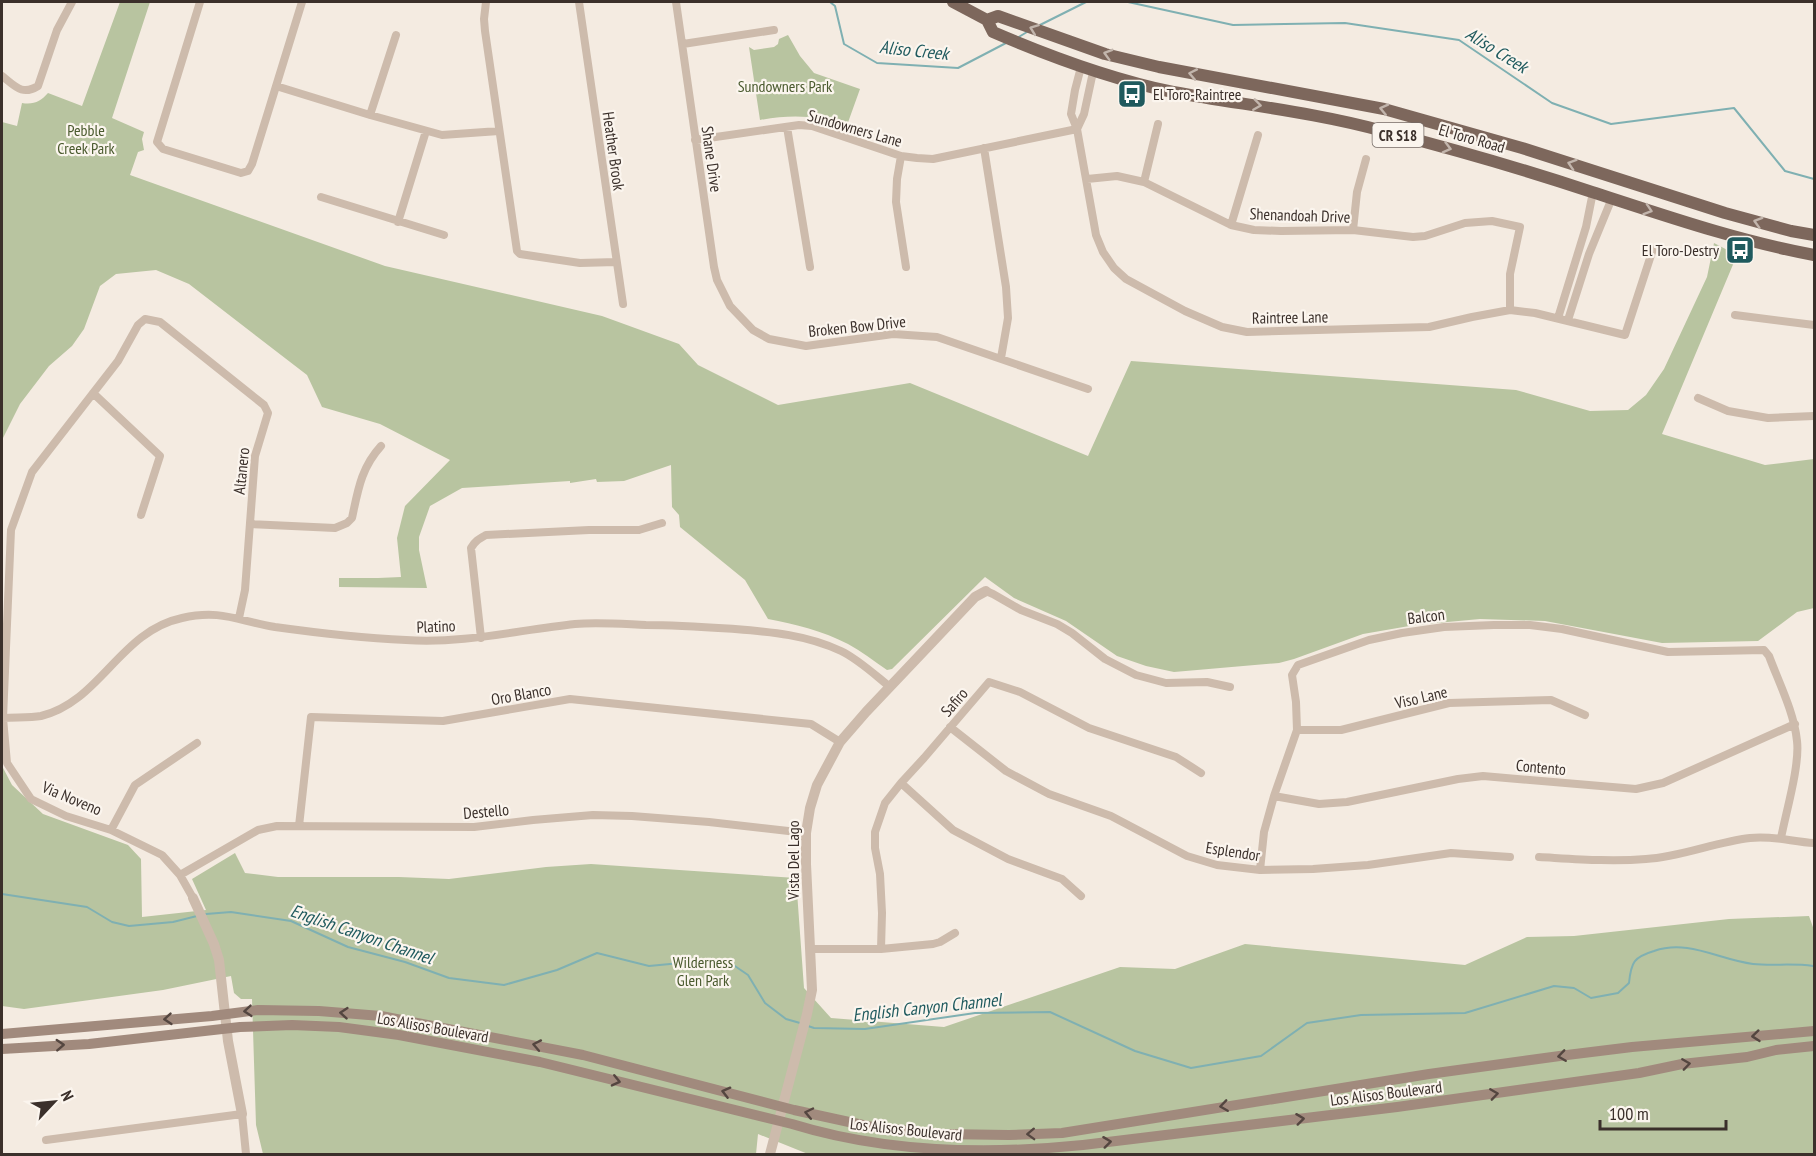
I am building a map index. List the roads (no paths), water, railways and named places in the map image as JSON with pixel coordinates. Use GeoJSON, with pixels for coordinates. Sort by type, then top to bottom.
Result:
{"type":"FeatureCollection","features":[{"type":"Feature","properties":{"kind":"main road","name":"El Toro Road"},"geometry":{"type":"LineString","coordinates":[[952,2],[987,20],[993,32],[1087,70],[1172,91],[1270,107],[1373,128],[1485,158],[1733,237],[1815,255]]}},
{"type":"Feature","properties":{"kind":"main road","name":"El Toro Road"},"geometry":{"type":"LineString","coordinates":[[987,20],[998,16],[1105,54],[1159,67],[1395,112],[1522,148],[1725,213],[1815,236]]}},
{"type":"Feature","properties":{"kind":"main road","name":"Los Alisos Boulevard"},"geometry":{"type":"LineString","coordinates":[[2,1034],[258,1010],[299,1010],[381,1016],[583,1055],[782,1107],[872,1127],[1009,1135],[1062,1133],[1430,1074],[1567,1055],[1815,1031]]}},
{"type":"Feature","properties":{"kind":"main road","name":"Los Alisos Boulevard"},"geometry":{"type":"LineString","coordinates":[[2,1049],[89,1044],[227,1028],[292,1025],[339,1027],[399,1035],[540,1062],[825,1134],[894,1146],[957,1151],[1048,1149],[1397,1107],[1815,1046]]}},
{"type":"Feature","properties":{"kind":"street"},"geometry":{"type":"LineString","coordinates":[[2,76],[23,90],[31,90],[38,86],[57,30],[72,2]]}},
{"type":"Feature","properties":{"kind":"street"},"geometry":{"type":"LineString","coordinates":[[200,2],[157,142],[163,148],[241,172],[248,171],[302,2]]}},
{"type":"Feature","properties":{"kind":"street"},"geometry":{"type":"LineString","coordinates":[[486,2],[485,31],[517,251],[520,254],[580,263],[616,262]]}},
{"type":"Feature","properties":{"kind":"street","name":"Heather Brook"},"geometry":{"type":"LineString","coordinates":[[579,2],[623,304]]}},
{"type":"Feature","properties":{"kind":"street","name":"Shane Drive"},"geometry":{"type":"LineString","coordinates":[[676,2],[715,274],[724,296],[737,315]]}},
{"type":"Feature","properties":{"kind":"street"},"geometry":{"type":"LineString","coordinates":[[683,44],[774,30]]}},
{"type":"Feature","properties":{"kind":"street"},"geometry":{"type":"LineString","coordinates":[[369,115],[396,35]]}},
{"type":"Feature","properties":{"kind":"street"},"geometry":{"type":"LineString","coordinates":[[1077,129],[1086,103],[1087,70]]}},
{"type":"Feature","properties":{"kind":"street","name":"Raintree Lane"},"geometry":{"type":"LineString","coordinates":[[1087,70],[1073,100],[1071,114],[1077,129],[1096,235],[1103,252],[1114,268],[1126,279],[1185,311],[1222,327],[1247,332],[1429,327],[1472,316],[1510,310],[1568,320],[1625,335],[1653,249]]}},
{"type":"Feature","properties":{"kind":"street"},"geometry":{"type":"LineString","coordinates":[[276,86],[442,135],[500,130]]}},
{"type":"Feature","properties":{"kind":"street"},"geometry":{"type":"LineString","coordinates":[[1073,100],[1086,103]]}},
{"type":"Feature","properties":{"kind":"street"},"geometry":{"type":"LineString","coordinates":[[1144,182],[1158,124]]}},
{"type":"Feature","properties":{"kind":"street","name":"Sundowners Lane"},"geometry":{"type":"LineString","coordinates":[[695,140],[799,125],[812,126],[901,156],[933,159],[1077,129]]}},
{"type":"Feature","properties":{"kind":"street"},"geometry":{"type":"LineString","coordinates":[[787,128],[810,267]]}},
{"type":"Feature","properties":{"kind":"street"},"geometry":{"type":"LineString","coordinates":[[398,222],[426,131]]}},
{"type":"Feature","properties":{"kind":"street"},"geometry":{"type":"LineString","coordinates":[[1231,225],[1258,135]]}},
{"type":"Feature","properties":{"kind":"street"},"geometry":{"type":"LineString","coordinates":[[984,148],[1006,287],[1008,318],[1001,358]]}},
{"type":"Feature","properties":{"kind":"street"},"geometry":{"type":"LineString","coordinates":[[901,156],[896,202],[906,267]]}},
{"type":"Feature","properties":{"kind":"street"},"geometry":{"type":"LineString","coordinates":[[1353,230],[1357,192],[1366,159]]}},
{"type":"Feature","properties":{"kind":"street","name":"Shenandoah Drive"},"geometry":{"type":"LineString","coordinates":[[1087,179],[1117,176],[1144,182],[1231,225],[1254,230],[1353,230],[1413,237],[1425,236],[1465,223],[1492,221],[1520,227],[1510,274],[1510,310]]}},
{"type":"Feature","properties":{"kind":"street"},"geometry":{"type":"LineString","coordinates":[[1558,318],[1583,236],[1593,192]]}},
{"type":"Feature","properties":{"kind":"street"},"geometry":{"type":"LineString","coordinates":[[321,197],[444,235]]}},
{"type":"Feature","properties":{"kind":"street"},"geometry":{"type":"LineString","coordinates":[[1568,320],[1594,240],[1612,198]]}},
{"type":"Feature","properties":{"kind":"street"},"geometry":{"type":"LineString","coordinates":[[1583,236],[1594,240]]}},
{"type":"Feature","properties":{"kind":"street"},"geometry":{"type":"LineString","coordinates":[[1568,284],[1578,288]]}},
{"type":"Feature","properties":{"kind":"street","name":"Broken Bow Drive"},"geometry":{"type":"LineString","coordinates":[[737,315],[753,330],[769,339],[787,344],[807,346],[893,334],[937,337],[1088,389]]}},
{"type":"Feature","properties":{"kind":"street"},"geometry":{"type":"LineString","coordinates":[[1735,315],[1815,326]]}},
{"type":"Feature","properties":{"kind":"street","name":"Via Noveno"},"geometry":{"type":"LineString","coordinates":[[145,319],[138,325],[118,361],[32,472],[14,520],[11,530],[4,635],[6,678],[3,718],[7,764],[31,799],[66,816],[111,831],[162,855],[180,875],[193,898],[219,960],[246,1155]]}},
{"type":"Feature","properties":{"kind":"street","name":"Altanero"},"geometry":{"type":"LineString","coordinates":[[145,319],[160,322],[264,405],[268,413],[255,456],[245,591],[238,618]]}},
{"type":"Feature","properties":{"kind":"street"},"geometry":{"type":"LineString","coordinates":[[93,393],[160,456],[141,515]]}},
{"type":"Feature","properties":{"kind":"street"},"geometry":{"type":"LineString","coordinates":[[1698,398],[1728,411],[1768,418],[1815,416]]}},
{"type":"Feature","properties":{"kind":"street"},"geometry":{"type":"LineString","coordinates":[[250,524],[335,528],[346,523],[352,518],[363,471],[381,446]]}},
{"type":"Feature","properties":{"kind":"street"},"geometry":{"type":"LineString","coordinates":[[481,638],[471,548],[479,538],[486,535],[639,530],[662,523]]}},
{"type":"Feature","properties":{"kind":"street"},"geometry":{"type":"LineString","coordinates":[[986,591],[1021,610],[1057,624],[1105,659],[1136,675],[1166,682],[1207,682],[1230,687]]}},
{"type":"Feature","properties":{"kind":"street","name":"Vista Del Lago"},"geometry":{"type":"LineString","coordinates":[[770,1155],[812,990],[806,833],[817,785],[840,742],[866,712],[975,597],[986,591]]}},
{"type":"Feature","properties":{"kind":"street","name":"Platino"},"geometry":{"type":"LineString","coordinates":[[3,718],[40,716],[60,709],[92,685],[146,633],[179,618],[201,614],[222,615],[271,626],[319,633],[408,641],[481,638],[585,624],[687,625],[780,632],[811,639],[842,651],[890,687]]}},
{"type":"Feature","properties":{"kind":"street","name":"Balcon"},"geometry":{"type":"LineString","coordinates":[[1260,870],[1264,832],[1297,730],[1292,675],[1298,665],[1369,640],[1444,627],[1530,625],[1562,629],[1668,652],[1764,651],[1769,656],[1795,724]]}},
{"type":"Feature","properties":{"kind":"street","name":"Safiro"},"geometry":{"type":"LineString","coordinates":[[881,949],[882,913],[875,832],[885,803],[989,682],[1020,692],[1098,731],[1176,757],[1201,773]]}},
{"type":"Feature","properties":{"kind":"street","name":"Oro Blanco"},"geometry":{"type":"LineString","coordinates":[[299,826],[311,717],[443,721],[570,699],[811,724],[840,742]]}},
{"type":"Feature","properties":{"kind":"street","name":"Viso Lane"},"geometry":{"type":"LineString","coordinates":[[1297,730],[1341,730],[1449,703],[1551,700],[1585,715]]}},
{"type":"Feature","properties":{"kind":"street"},"geometry":{"type":"LineString","coordinates":[[1781,838],[1796,765],[1798,743],[1795,724]]}},
{"type":"Feature","properties":{"kind":"street","name":"Contento"},"geometry":{"type":"LineString","coordinates":[[1274,796],[1328,804],[1483,776],[1636,789],[1663,783],[1795,724]]}},
{"type":"Feature","properties":{"kind":"street","name":"Esplendor"},"geometry":{"type":"LineString","coordinates":[[950,727],[1006,771],[1049,794],[1110,816],[1187,856],[1217,865],[1260,870],[1337,868],[1451,854],[1510,857]]}},
{"type":"Feature","properties":{"kind":"street"},"geometry":{"type":"LineString","coordinates":[[111,831],[135,785],[197,743]]}},
{"type":"Feature","properties":{"kind":"street"},"geometry":{"type":"LineString","coordinates":[[901,783],[953,830],[1008,859],[1062,879],[1081,896]]}},
{"type":"Feature","properties":{"kind":"street","name":"Destello"},"geometry":{"type":"LineString","coordinates":[[180,875],[258,830],[277,826],[474,827],[593,815],[709,822],[806,833]]}},
{"type":"Feature","properties":{"kind":"street"},"geometry":{"type":"LineString","coordinates":[[1539,857],[1648,859],[1750,838],[1781,838],[1815,843]]}},
{"type":"Feature","properties":{"kind":"street"},"geometry":{"type":"LineString","coordinates":[[811,949],[881,949],[933,944],[955,933]]}},
{"type":"Feature","properties":{"kind":"street"},"geometry":{"type":"LineString","coordinates":[[46,1140],[242,1114]]}},
{"type":"Feature","properties":{"kind":"waterway","name":"Aliso Creek"},"geometry":{"type":"LineString","coordinates":[[830,2],[835,6],[844,44],[877,63],[958,68],[1006,43]]}},
{"type":"Feature","properties":{"kind":"waterway","name":"Aliso Creek"},"geometry":{"type":"LineString","coordinates":[[1040,25],[1086,2]]}},
{"type":"Feature","properties":{"kind":"waterway","name":"Aliso Creek"},"geometry":{"type":"LineString","coordinates":[[1128,2],[1233,25],[1345,23],[1459,40],[1552,103],[1611,124],[1734,108],[1785,171],[1814,179]]}},
{"type":"Feature","properties":{"kind":"waterway","name":"Aliso Creek"},"geometry":{"type":"LineString","coordinates":[[1017,38],[1027,32]]}},
{"type":"Feature","properties":{"kind":"waterway","name":"English Canyon Channel"},"geometry":{"type":"LineString","coordinates":[[2,894],[87,907],[112,922],[129,926],[173,922],[197,916]]}},
{"type":"Feature","properties":{"kind":"waterway","name":"English Canyon Channel"},"geometry":{"type":"LineString","coordinates":[[206,914],[231,912],[291,921],[348,947],[405,962],[449,978],[504,985],[557,970],[597,953],[649,966],[712,960],[729,962],[748,975],[765,1003],[786,1019],[800,1023]]}},
{"type":"Feature","properties":{"kind":"waterway","name":"English Canyon Channel"},"geometry":{"type":"LineString","coordinates":[[808,1026],[865,1029],[975,1013],[1050,1012],[1135,1051],[1191,1068],[1261,1056],[1307,1023],[1361,1015],[1465,1013],[1554,986],[1574,988],[1591,998],[1618,993],[1629,983],[1631,970],[1638,958],[1667,948],[1692,949],[1753,964],[1813,966]]}},
{"type":"Feature","properties":{"kind":"place","name":"El Toro-Raintree"},"geometry":{"type":"Point","coordinates":[1132,94]}},
{"type":"Feature","properties":{"kind":"place","name":"El Toro-Destry"},"geometry":{"type":"Point","coordinates":[1740,250]}},
{"type":"Feature","properties":{"kind":"park label","name":"Sundowners Park"},"geometry":{"type":"Point","coordinates":[785,86]}},
{"type":"Feature","properties":{"kind":"park label","name":"Pebble Creek Park"},"geometry":{"type":"Point","coordinates":[86,139]}},
{"type":"Feature","properties":{"kind":"park label","name":"Wilderness Glen Park"},"geometry":{"type":"Point","coordinates":[703,971]}}]}
